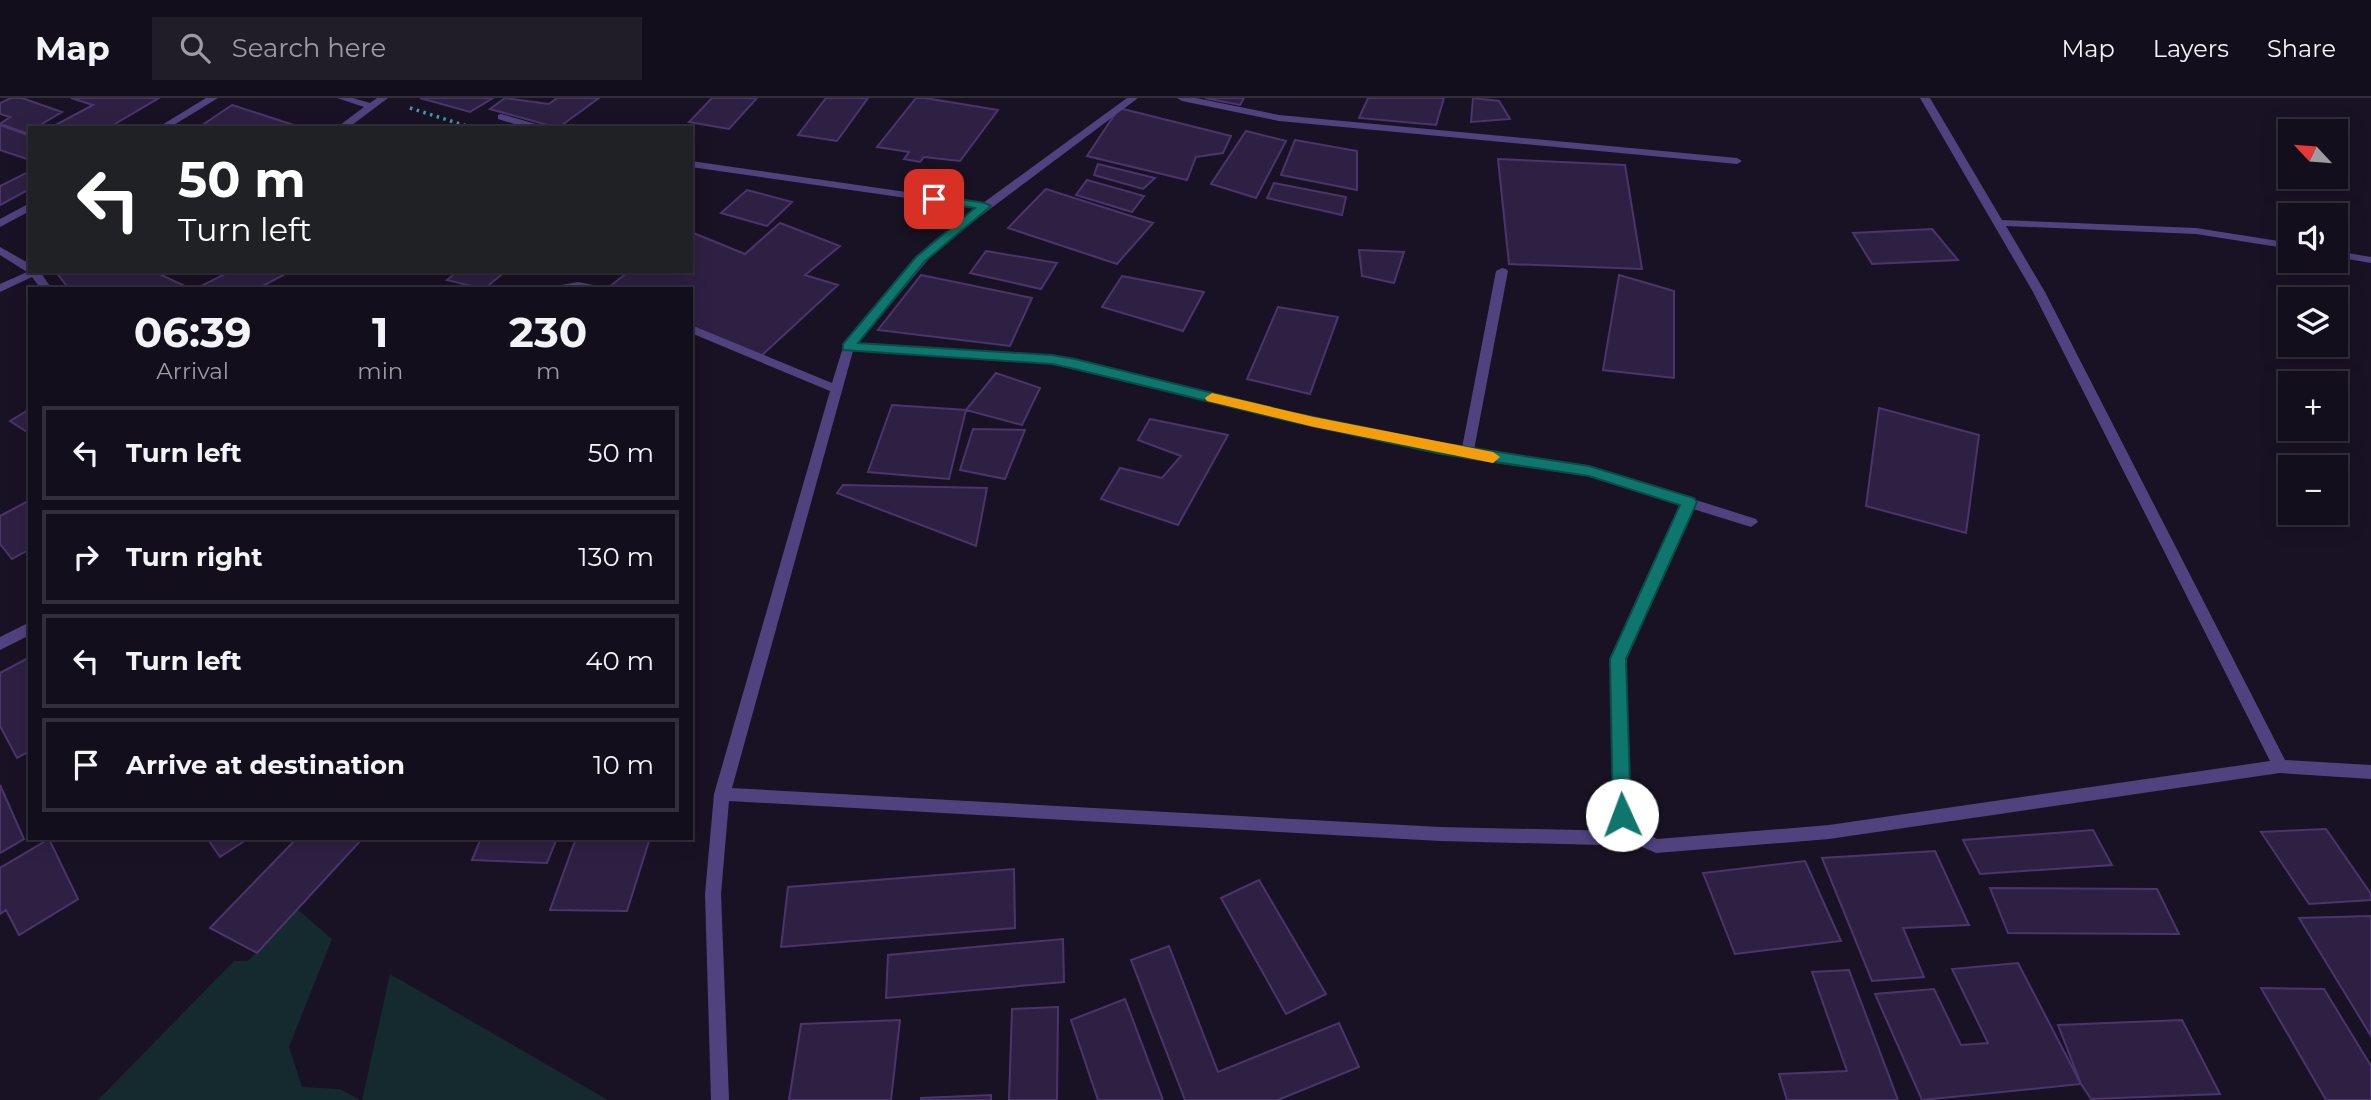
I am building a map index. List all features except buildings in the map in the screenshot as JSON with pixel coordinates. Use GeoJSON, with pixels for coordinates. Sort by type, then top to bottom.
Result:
{"type":"FeatureCollection","features":[{"type":"Feature","properties":{"kind":"street"},"geometry":{"type":"LineString","coordinates":[[165,126],[213,98]]}},
{"type":"Feature","properties":{"kind":"street"},"geometry":{"type":"LineString","coordinates":[[342,98],[372,106]]}},
{"type":"Feature","properties":{"kind":"street"},"geometry":{"type":"LineString","coordinates":[[344,126],[383,98]]}},
{"type":"Feature","properties":{"kind":"street"},"geometry":{"type":"LineString","coordinates":[[720,1100],[713,894],[722,794],[848,347],[920,260],[985,206],[1133,98]]}},
{"type":"Feature","properties":{"kind":"street"},"geometry":{"type":"LineString","coordinates":[[1182,98],[1279,118],[1737,161]]}},
{"type":"Feature","properties":{"kind":"street"},"geometry":{"type":"LineString","coordinates":[[1925,98],[2039,292],[2280,766]]}},
{"type":"Feature","properties":{"kind":"street"},"geometry":{"type":"LineString","coordinates":[[501,117],[532,126]]}},
{"type":"Feature","properties":{"kind":"street"},"geometry":{"type":"LineString","coordinates":[[693,164],[985,206]]}},
{"type":"Feature","properties":{"kind":"street"},"geometry":{"type":"LineString","coordinates":[[0,224],[28,207]]}},
{"type":"Feature","properties":{"kind":"street"},"geometry":{"type":"LineString","coordinates":[[1998,223],[2196,231],[2278,244]]}},
{"type":"Feature","properties":{"kind":"street"},"geometry":{"type":"LineString","coordinates":[[0,250],[28,268]]}},
{"type":"Feature","properties":{"kind":"street"},"geometry":{"type":"LineString","coordinates":[[2348,256],[2371,260]]}},
{"type":"Feature","properties":{"kind":"street"},"geometry":{"type":"LineString","coordinates":[[1467,454],[1502,271]]}},
{"type":"Feature","properties":{"kind":"street"},"geometry":{"type":"LineString","coordinates":[[0,288],[29,273]]}},
{"type":"Feature","properties":{"kind":"street"},"geometry":{"type":"LineString","coordinates":[[35,273],[45,287]]}},
{"type":"Feature","properties":{"kind":"street"},"geometry":{"type":"LineString","coordinates":[[693,330],[836,389]]}},
{"type":"Feature","properties":{"kind":"street"},"geometry":{"type":"LineString","coordinates":[[848,347],[1064,362],[1289,416],[1467,454],[1589,471],[1751,522]]}},
{"type":"Feature","properties":{"kind":"street"},"geometry":{"type":"LineString","coordinates":[[1689,502],[1618,659],[1622,815],[1629,829],[1640,839],[1656,846],[1829,832],[2280,766],[2371,772]]}},
{"type":"Feature","properties":{"kind":"street"},"geometry":{"type":"LineString","coordinates":[[0,644],[28,629]]}},
{"type":"Feature","properties":{"kind":"street"},"geometry":{"type":"LineString","coordinates":[[722,794],[1440,834],[1640,839]]}},
{"type":"Feature","properties":{"kind":"path"},"geometry":{"type":"LineString","coordinates":[[399,104],[468,126]]}},
{"type":"Feature","properties":{"kind":"green space"},"geometry":{"type":"Polygon","coordinates":[[[297,909],[332,939],[289,1047],[302,1087],[340,1089],[360,1100],[98,1100],[234,961],[248,961],[297,909]]]}},
{"type":"Feature","properties":{"kind":"green space"},"geometry":{"type":"Polygon","coordinates":[[[390,974],[608,1100],[362,1100],[390,974]]]}},
{"type":"Feature","properties":{"kind":"slow traffic"},"geometry":{"type":"LineString","coordinates":[[1212,398],[1314,422],[1493,457]]}},
{"type":"Feature","properties":{"kind":"route"},"geometry":{"type":"LineString","coordinates":[[934,199],[985,206],[920,260],[848,347],[1052,360],[1075,364],[1289,416],[1441,449],[1589,471],[1689,502],[1621,647],[1618,659],[1622,815]]}}]}
